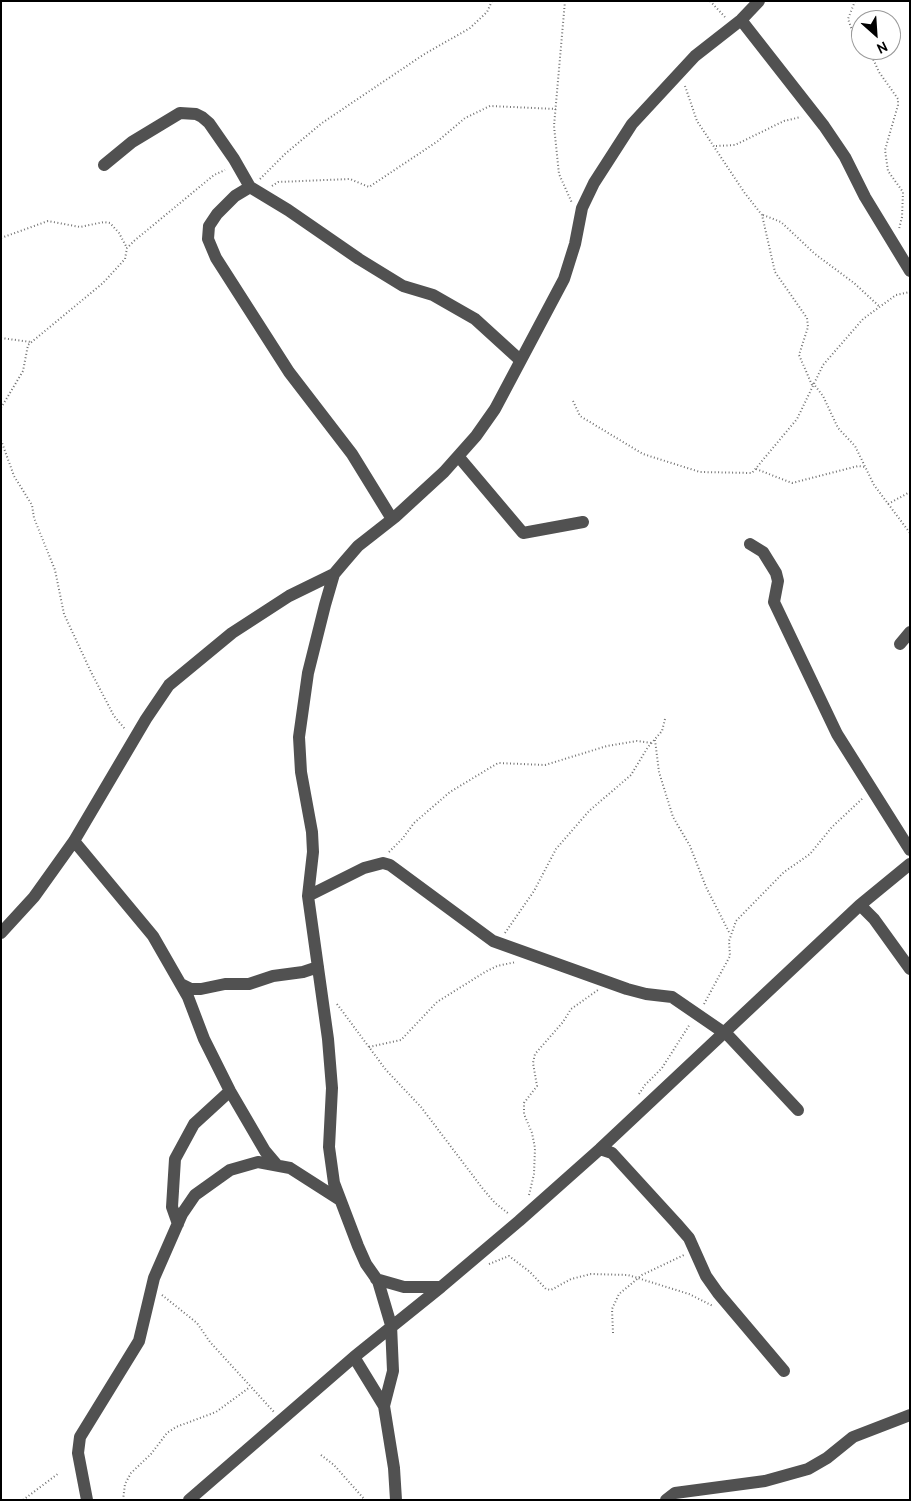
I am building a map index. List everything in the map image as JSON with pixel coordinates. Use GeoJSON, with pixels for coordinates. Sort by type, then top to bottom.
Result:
{"type":"FeatureCollection","features":[{"type":"Feature","properties":{"kind":"street"},"geometry":{"type":"LineString","coordinates":[[1,933],[34,897],[74,841],[169,685],[232,633],[289,596],[334,574],[358,546],[392,520],[458,456],[495,409],[520,360],[547,315],[564,279],[582,208],[594,183],[615,149],[632,124],[681,70],[737,23],[759,1]]}},
{"type":"Feature","properties":{"kind":"street"},"geometry":{"type":"LineString","coordinates":[[737,23],[817,116],[845,157],[865,197],[910,272]]}},
{"type":"Feature","properties":{"kind":"street"},"geometry":{"type":"LineString","coordinates":[[104,165],[132,142],[161,123],[185,113],[196,114],[209,123],[254,189],[403,286],[433,295],[475,319],[520,360]]}},
{"type":"Feature","properties":{"kind":"street"},"geometry":{"type":"LineString","coordinates":[[254,189],[235,196],[209,226],[208,239],[216,258],[289,372],[352,454],[392,520]]}},
{"type":"Feature","properties":{"kind":"street"},"geometry":{"type":"LineString","coordinates":[[458,456],[523,533],[583,522]]}},
{"type":"Feature","properties":{"kind":"street"},"geometry":{"type":"LineString","coordinates":[[750,544],[763,552],[776,572],[778,581],[774,602],[837,734],[910,850]]}},
{"type":"Feature","properties":{"kind":"street"},"geometry":{"type":"LineString","coordinates":[[334,574],[308,673],[299,738],[301,772],[312,832],[313,852],[308,896],[332,1088],[330,1147],[334,1183],[366,1264],[376,1278],[391,1325],[393,1371],[384,1406]]}},
{"type":"Feature","properties":{"kind":"street"},"geometry":{"type":"LineString","coordinates":[[900,644],[910,632]]}},
{"type":"Feature","properties":{"kind":"street"},"geometry":{"type":"LineString","coordinates":[[74,841],[153,936],[181,984],[204,1039],[230,1091],[265,1151],[276,1164]]}},
{"type":"Feature","properties":{"kind":"street"},"geometry":{"type":"LineString","coordinates":[[308,896],[375,865],[383,863],[396,868],[482,935],[498,943],[607,982],[646,994],[672,997],[687,1005],[724,1032],[798,1110]]}},
{"type":"Feature","properties":{"kind":"street"},"geometry":{"type":"LineString","coordinates":[[190,1500],[281,1418],[391,1325],[471,1263],[519,1221],[600,1149],[860,906],[910,864]]}},
{"type":"Feature","properties":{"kind":"street"},"geometry":{"type":"LineString","coordinates":[[860,906],[874,919],[910,969]]}},
{"type":"Feature","properties":{"kind":"street"},"geometry":{"type":"LineString","coordinates":[[181,984],[191,989],[201,989],[225,984],[249,984],[273,976],[318,968]]}},
{"type":"Feature","properties":{"kind":"street"},"geometry":{"type":"LineString","coordinates":[[178,1224],[172,1207],[175,1159],[194,1124],[230,1091]]}},
{"type":"Feature","properties":{"kind":"street"},"geometry":{"type":"LineString","coordinates":[[600,1149],[612,1154],[662,1207],[688,1238],[706,1276],[718,1293],[784,1372]]}},
{"type":"Feature","properties":{"kind":"street"},"geometry":{"type":"LineString","coordinates":[[87,1500],[78,1452],[80,1437],[139,1341],[152,1286],[182,1214],[195,1195],[216,1178],[248,1164],[276,1164],[300,1174],[340,1200]]}},
{"type":"Feature","properties":{"kind":"street"},"geometry":{"type":"LineString","coordinates":[[376,1278],[404,1287],[441,1287]]}},
{"type":"Feature","properties":{"kind":"street"},"geometry":{"type":"LineString","coordinates":[[354,1357],[384,1406],[394,1468],[396,1500]]}},
{"type":"Feature","properties":{"kind":"street"},"geometry":{"type":"LineString","coordinates":[[666,1500],[675,1493],[765,1481],[808,1469],[827,1458],[853,1437],[910,1415]]}},
{"type":"Feature","properties":{"kind":"path"},"geometry":{"type":"LineString","coordinates":[[254,189],[285,154],[322,123],[423,55],[470,28],[487,12],[492,1]]}},
{"type":"Feature","properties":{"kind":"path"},"geometry":{"type":"LineString","coordinates":[[565,1],[554,126],[560,174],[580,221]]}},
{"type":"Feature","properties":{"kind":"path"},"geometry":{"type":"LineString","coordinates":[[710,1],[737,23]]}},
{"type":"Feature","properties":{"kind":"path"},"geometry":{"type":"LineString","coordinates":[[851,11],[848,19],[851,27]]}},
{"type":"Feature","properties":{"kind":"path"},"geometry":{"type":"LineString","coordinates":[[874,60],[879,72],[898,99],[885,150],[888,171],[903,192],[902,217],[895,249]]}},
{"type":"Feature","properties":{"kind":"path"},"geometry":{"type":"LineString","coordinates":[[681,70],[692,110],[702,129],[716,146],[744,192],[762,215],[775,272],[808,321],[799,355],[813,384],[823,396],[838,428],[850,439],[874,485],[910,532]]}},
{"type":"Feature","properties":{"kind":"path"},"geometry":{"type":"LineString","coordinates":[[254,189],[278,182],[350,179],[370,187],[438,141],[465,118],[490,106],[556,109]]}},
{"type":"Feature","properties":{"kind":"path"},"geometry":{"type":"LineString","coordinates":[[716,146],[735,145],[796,116],[817,116]]}},
{"type":"Feature","properties":{"kind":"path"},"geometry":{"type":"LineString","coordinates":[[1,408],[23,371],[28,345],[31,342],[104,283],[124,259],[127,248],[214,175],[227,170],[242,172]]}},
{"type":"Feature","properties":{"kind":"path"},"geometry":{"type":"LineString","coordinates":[[762,215],[781,222],[815,254],[854,283],[880,307]]}},
{"type":"Feature","properties":{"kind":"path"},"geometry":{"type":"LineString","coordinates":[[1,238],[48,221],[80,227],[104,222],[110,223],[119,233],[127,248]]}},
{"type":"Feature","properties":{"kind":"path"},"geometry":{"type":"LineString","coordinates":[[574,401],[580,416],[643,454],[708,473],[748,474],[756,469],[764,456],[797,419],[823,365],[863,319],[900,293],[910,292]]}},
{"type":"Feature","properties":{"kind":"path"},"geometry":{"type":"LineString","coordinates":[[1,338],[31,342]]}},
{"type":"Feature","properties":{"kind":"path"},"geometry":{"type":"LineString","coordinates":[[1,440],[14,476],[32,505],[34,518],[55,570],[64,614],[114,716],[135,738]]}},
{"type":"Feature","properties":{"kind":"path"},"geometry":{"type":"LineString","coordinates":[[756,469],[792,483],[858,466],[866,467]]}},
{"type":"Feature","properties":{"kind":"path"},"geometry":{"type":"LineString","coordinates":[[888,504],[910,492]]}},
{"type":"Feature","properties":{"kind":"path"},"geometry":{"type":"LineString","coordinates":[[498,943],[534,891],[556,849],[589,811],[631,775],[662,731],[665,720]]}},
{"type":"Feature","properties":{"kind":"path"},"geometry":{"type":"LineString","coordinates":[[655,740],[659,772],[673,816],[690,846],[706,887],[730,934]]}},
{"type":"Feature","properties":{"kind":"path"},"geometry":{"type":"LineString","coordinates":[[375,865],[404,838],[414,823],[450,792],[498,763],[545,764],[607,746],[638,741],[652,743]]}},
{"type":"Feature","properties":{"kind":"path"},"geometry":{"type":"LineString","coordinates":[[641,1109],[639,1092],[662,1068],[720,977],[730,956],[730,934],[736,921],[784,872],[810,854],[832,827],[871,789]]}},
{"type":"Feature","properties":{"kind":"path"},"geometry":{"type":"LineString","coordinates":[[369,1047],[401,1040],[437,1002],[485,972],[497,966],[538,958]]}},
{"type":"Feature","properties":{"kind":"path"},"geometry":{"type":"LineString","coordinates":[[527,1199],[534,1174],[535,1148],[532,1133],[524,1114],[524,1103],[536,1086],[533,1063],[535,1054],[563,1022],[571,1009],[583,998],[595,994],[607,982]]}},
{"type":"Feature","properties":{"kind":"path"},"geometry":{"type":"LineString","coordinates":[[336,1004],[369,1047],[421,1107],[489,1196],[519,1221]]}},
{"type":"Feature","properties":{"kind":"path"},"geometry":{"type":"LineString","coordinates":[[614,1334],[612,1309],[619,1294],[639,1278],[680,1256],[696,1252]]}},
{"type":"Feature","properties":{"kind":"path"},"geometry":{"type":"LineString","coordinates":[[471,1263],[479,1266],[485,1265],[509,1256],[530,1272],[546,1289],[551,1290],[571,1279],[591,1274],[622,1275],[639,1278],[689,1294],[717,1309]]}},
{"type":"Feature","properties":{"kind":"path"},"geometry":{"type":"LineString","coordinates":[[152,1286],[197,1323],[210,1342],[281,1418]]}},
{"type":"Feature","properties":{"kind":"path"},"geometry":{"type":"LineString","coordinates":[[123,1500],[125,1484],[131,1473],[151,1454],[167,1433],[176,1426],[216,1412],[250,1387]]}},
{"type":"Feature","properties":{"kind":"path"},"geometry":{"type":"LineString","coordinates":[[321,1455],[334,1465],[365,1500]]}},
{"type":"Feature","properties":{"kind":"path"},"geometry":{"type":"LineString","coordinates":[[23,1500],[59,1473]]}}]}
